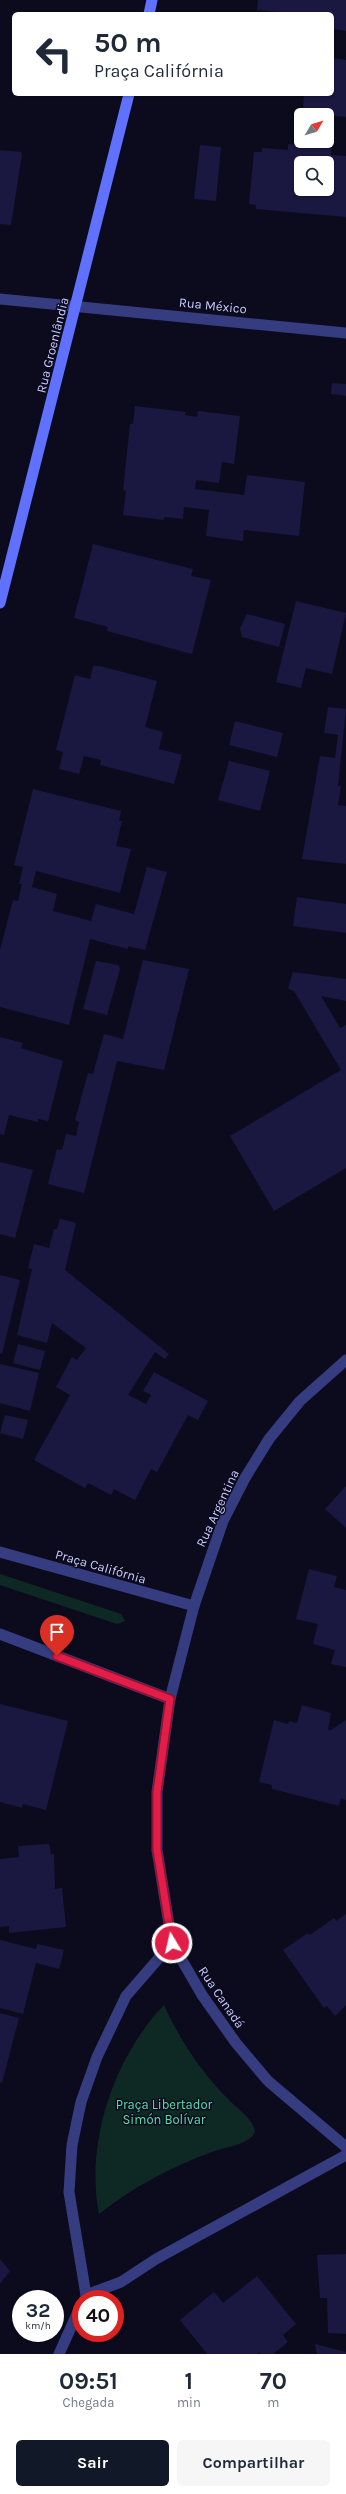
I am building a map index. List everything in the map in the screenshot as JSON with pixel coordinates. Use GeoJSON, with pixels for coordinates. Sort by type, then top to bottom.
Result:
{"type":"FeatureCollection","features":[{"type":"Feature","properties":{"kind":"main road"},"geometry":{"type":"LineString","coordinates":[[149,12],[152,0]]}},
{"type":"Feature","properties":{"kind":"main road","name":"Rua Groenlândia"},"geometry":{"type":"LineString","coordinates":[[0,604],[77,305],[129,96]]}},
{"type":"Feature","properties":{"kind":"street","name":"Rua México"},"geometry":{"type":"LineString","coordinates":[[0,299],[77,305],[346,333]]}},
{"type":"Feature","properties":{"kind":"street","name":"Rua Argentina"},"geometry":{"type":"LineString","coordinates":[[170,1699],[194,1606],[223,1521],[269,1439],[300,1401],[346,1360]]}},
{"type":"Feature","properties":{"kind":"street","name":"Praça Califórnia"},"geometry":{"type":"LineString","coordinates":[[0,1552],[194,1606]]}},
{"type":"Feature","properties":{"kind":"street"},"geometry":{"type":"LineString","coordinates":[[0,1634],[170,1699]]}},
{"type":"Feature","properties":{"kind":"street","name":"Rua Canadá"},"geometry":{"type":"LineString","coordinates":[[170,1699],[157,1792],[157,1850],[172,1943],[202,1995],[236,2043],[268,2081],[346,2147]]}},
{"type":"Feature","properties":{"kind":"street"},"geometry":{"type":"LineString","coordinates":[[84,2290],[69,2192],[72,2145],[81,2102],[97,2057],[126,1996],[172,1943]]}},
{"type":"Feature","properties":{"kind":"street"},"geometry":{"type":"LineString","coordinates":[[102,2290],[121,2282],[156,2259],[346,2155]]}},
{"type":"Feature","properties":{"kind":"street"},"geometry":{"type":"LineString","coordinates":[[59,2354],[72,2325]]}},
{"type":"Feature","properties":{"kind":"green space"},"geometry":{"type":"Polygon","coordinates":[[[0,1574],[121,1614],[125,1621],[117,1624],[0,1585],[0,1574]]]}},
{"type":"Feature","properties":{"kind":"green space","name":"Praça Libertador Simón Bolívar"},"geometry":{"type":"Polygon","coordinates":[[[164,2005],[184,2043],[200,2067],[218,2089],[248,2118],[254,2127],[255,2132],[242,2143],[217,2150],[153,2178],[125,2195],[99,2214],[96,2187],[96,2159],[100,2130],[108,2102],[118,2075],[131,2050],[146,2026],[164,2005]]]}},
{"type":"Feature","properties":{"kind":"building"},"geometry":{"type":"Polygon","coordinates":[[[258,0],[346,0],[346,31],[334,29],[334,12],[282,12],[257,10],[258,0]]]}},
{"type":"Feature","properties":{"kind":"building"},"geometry":{"type":"Polygon","coordinates":[[[334,58],[346,60],[346,117],[334,116],[334,108],[303,108],[304,96],[334,96],[334,58]]]}},
{"type":"Feature","properties":{"kind":"building"},"geometry":{"type":"Polygon","coordinates":[[[288,144],[294,145],[294,148],[332,148],[331,155],[346,156],[346,217],[256,209],[256,205],[249,204],[254,152],[262,152],[262,148],[288,150],[288,144]]]}},
{"type":"Feature","properties":{"kind":"building"},"geometry":{"type":"Polygon","coordinates":[[[200,145],[221,147],[216,201],[194,199],[200,145]]]}},
{"type":"Feature","properties":{"kind":"building"},"geometry":{"type":"Polygon","coordinates":[[[0,150],[21,152],[22,154],[11,225],[0,224],[0,150]]]}},
{"type":"Feature","properties":{"kind":"building"},"geometry":{"type":"Polygon","coordinates":[[[332,383],[346,384],[346,396],[331,394],[332,383]]]}},
{"type":"Feature","properties":{"kind":"building"},"geometry":{"type":"Polygon","coordinates":[[[135,406],[186,412],[185,415],[197,417],[198,411],[240,416],[234,464],[222,462],[219,483],[196,480],[195,489],[244,495],[247,475],[305,482],[299,536],[244,530],[243,541],[206,536],[209,510],[184,507],[183,519],[164,517],[164,520],[123,515],[126,491],[123,490],[130,424],[133,424],[135,406]]]}},
{"type":"Feature","properties":{"kind":"building"},"geometry":{"type":"Polygon","coordinates":[[[93,544],[193,569],[191,576],[211,580],[192,654],[107,631],[108,627],[74,618],[93,544]]]}},
{"type":"Feature","properties":{"kind":"building"},"geometry":{"type":"Polygon","coordinates":[[[296,601],[346,613],[332,674],[306,668],[301,688],[276,682],[296,601]]]}},
{"type":"Feature","properties":{"kind":"building"},"geometry":{"type":"Polygon","coordinates":[[[247,614],[285,624],[279,647],[242,637],[240,628],[247,614]]]}},
{"type":"Feature","properties":{"kind":"building"},"geometry":{"type":"Polygon","coordinates":[[[93,666],[100,666],[157,681],[145,727],[163,732],[159,749],[182,755],[174,784],[100,765],[101,760],[84,756],[79,774],[59,769],[63,752],[56,750],[75,675],[90,679],[93,666]]]}},
{"type":"Feature","properties":{"kind":"building"},"geometry":{"type":"Polygon","coordinates":[[[328,707],[346,709],[338,786],[341,786],[338,805],[346,806],[346,864],[302,859],[320,756],[335,758],[338,735],[324,733],[328,707]]]}},
{"type":"Feature","properties":{"kind":"building"},"geometry":{"type":"Polygon","coordinates":[[[235,721],[283,733],[277,757],[229,745],[235,721]]]}},
{"type":"Feature","properties":{"kind":"building"},"geometry":{"type":"Polygon","coordinates":[[[229,761],[270,771],[260,811],[218,800],[229,761]]]}},
{"type":"Feature","properties":{"kind":"building"},"geometry":{"type":"Polygon","coordinates":[[[33,789],[121,811],[119,821],[122,821],[116,846],[131,849],[120,893],[36,871],[32,887],[57,894],[53,911],[91,921],[96,904],[134,914],[147,867],[167,872],[145,950],[128,946],[128,949],[90,939],[69,1025],[0,1007],[0,950],[13,900],[18,901],[22,884],[19,884],[23,867],[14,865],[33,789]]]}},
{"type":"Feature","properties":{"kind":"building"},"geometry":{"type":"Polygon","coordinates":[[[297,897],[346,904],[346,933],[293,926],[297,897]]]}},
{"type":"Feature","properties":{"kind":"building"},"geometry":{"type":"Polygon","coordinates":[[[143,960],[189,969],[164,1070],[117,1061],[84,1193],[48,1184],[57,1149],[62,1150],[66,1134],[76,1136],[79,1122],[75,1120],[88,1073],[93,1074],[104,1034],[123,1039],[143,960]]]}},
{"type":"Feature","properties":{"kind":"building"},"geometry":{"type":"Polygon","coordinates":[[[96,961],[118,965],[120,969],[107,1015],[83,1009],[96,961]]]}},
{"type":"Feature","properties":{"kind":"building"},"geometry":{"type":"Polygon","coordinates":[[[293,972],[346,979],[346,1001],[321,996],[340,1028],[346,1025],[346,1168],[274,1211],[230,1136],[341,1070],[294,991],[288,989],[293,972]]]}},
{"type":"Feature","properties":{"kind":"building"},"geometry":{"type":"Polygon","coordinates":[[[0,1037],[23,1043],[21,1048],[63,1061],[48,1121],[38,1119],[38,1122],[9,1115],[4,1135],[0,1134],[0,1037]]]}},
{"type":"Feature","properties":{"kind":"building"},"geometry":{"type":"Polygon","coordinates":[[[0,1162],[33,1170],[15,1238],[0,1234],[0,1162]]]}},
{"type":"Feature","properties":{"kind":"building"},"geometry":{"type":"Polygon","coordinates":[[[60,1219],[76,1223],[65,1270],[169,1354],[165,1359],[155,1352],[128,1395],[146,1404],[151,1395],[143,1391],[154,1372],[208,1401],[198,1420],[188,1415],[157,1472],[151,1469],[135,1500],[114,1489],[111,1495],[88,1483],[85,1488],[34,1460],[70,1395],[56,1387],[72,1357],[77,1360],[86,1348],[52,1323],[47,1343],[17,1335],[32,1269],[28,1268],[34,1244],[49,1248],[54,1229],[57,1229],[60,1219]]]}},
{"type":"Feature","properties":{"kind":"building"},"geometry":{"type":"Polygon","coordinates":[[[0,1275],[20,1280],[2,1354],[0,1353],[0,1275]]]}},
{"type":"Feature","properties":{"kind":"building"},"geometry":{"type":"Polygon","coordinates":[[[18,1344],[45,1351],[40,1370],[13,1363],[18,1344]]]}},
{"type":"Feature","properties":{"kind":"building"},"geometry":{"type":"Polygon","coordinates":[[[0,1364],[39,1373],[30,1411],[0,1403],[0,1364]]]}},
{"type":"Feature","properties":{"kind":"building"},"geometry":{"type":"Polygon","coordinates":[[[5,1415],[28,1420],[23,1439],[0,1433],[5,1415]]]}},
{"type":"Feature","properties":{"kind":"building"},"geometry":{"type":"Polygon","coordinates":[[[346,1486],[346,1528],[325,1509],[346,1486]]]}},
{"type":"Feature","properties":{"kind":"building"},"geometry":{"type":"Polygon","coordinates":[[[309,1569],[337,1576],[334,1587],[346,1590],[346,1667],[331,1664],[335,1650],[313,1644],[318,1624],[296,1619],[309,1569]]]}},
{"type":"Feature","properties":{"kind":"building"},"geometry":{"type":"Polygon","coordinates":[[[0,1704],[68,1721],[46,1810],[23,1804],[22,1808],[0,1802],[0,1704]]]}},
{"type":"Feature","properties":{"kind":"building"},"geometry":{"type":"Polygon","coordinates":[[[302,1705],[331,1713],[328,1730],[331,1730],[346,1720],[346,1800],[341,1798],[339,1806],[272,1789],[272,1785],[259,1782],[274,1720],[288,1724],[289,1721],[297,1723],[302,1705]]]}},
{"type":"Feature","properties":{"kind":"building"},"geometry":{"type":"Polygon","coordinates":[[[49,1844],[51,1854],[54,1854],[55,1889],[62,1888],[66,1927],[9,1933],[9,1926],[0,1927],[0,1859],[19,1857],[18,1846],[49,1844]]]}},
{"type":"Feature","properties":{"kind":"building"},"geometry":{"type":"Polygon","coordinates":[[[346,1914],[346,2005],[335,2016],[327,2006],[324,2008],[283,1950],[308,1933],[310,1935],[334,1918],[336,1921],[346,1914]]]}},
{"type":"Feature","properties":{"kind":"building"},"geometry":{"type":"Polygon","coordinates":[[[0,1940],[36,1949],[37,1944],[64,1950],[59,1969],[36,1963],[23,2014],[0,2008],[0,1940]]]}},
{"type":"Feature","properties":{"kind":"building"},"geometry":{"type":"Polygon","coordinates":[[[0,2013],[19,2018],[2,2083],[0,2082],[0,2013]]]}},
{"type":"Feature","properties":{"kind":"building"},"geometry":{"type":"Polygon","coordinates":[[[346,2254],[346,2334],[328,2333],[327,2298],[320,2298],[317,2255],[346,2254]]]}},
{"type":"Feature","properties":{"kind":"building"},"geometry":{"type":"Polygon","coordinates":[[[0,2259],[10,2271],[0,2284],[0,2259]]]}},
{"type":"Feature","properties":{"kind":"building"},"geometry":{"type":"Polygon","coordinates":[[[257,2276],[296,2324],[283,2335],[288,2342],[273,2354],[261,2354],[259,2352],[258,2354],[207,2354],[180,2320],[214,2292],[223,2303],[257,2276]]]}},
{"type":"Feature","properties":{"kind":"building"},"geometry":{"type":"Polygon","coordinates":[[[315,2344],[346,2352],[346,2354],[317,2354],[315,2344]]]}},
{"type":"Feature","properties":{"kind":"route"},"geometry":{"type":"LineString","coordinates":[[57,1656],[170,1699],[157,1792],[157,1850],[172,1943]]}}]}
